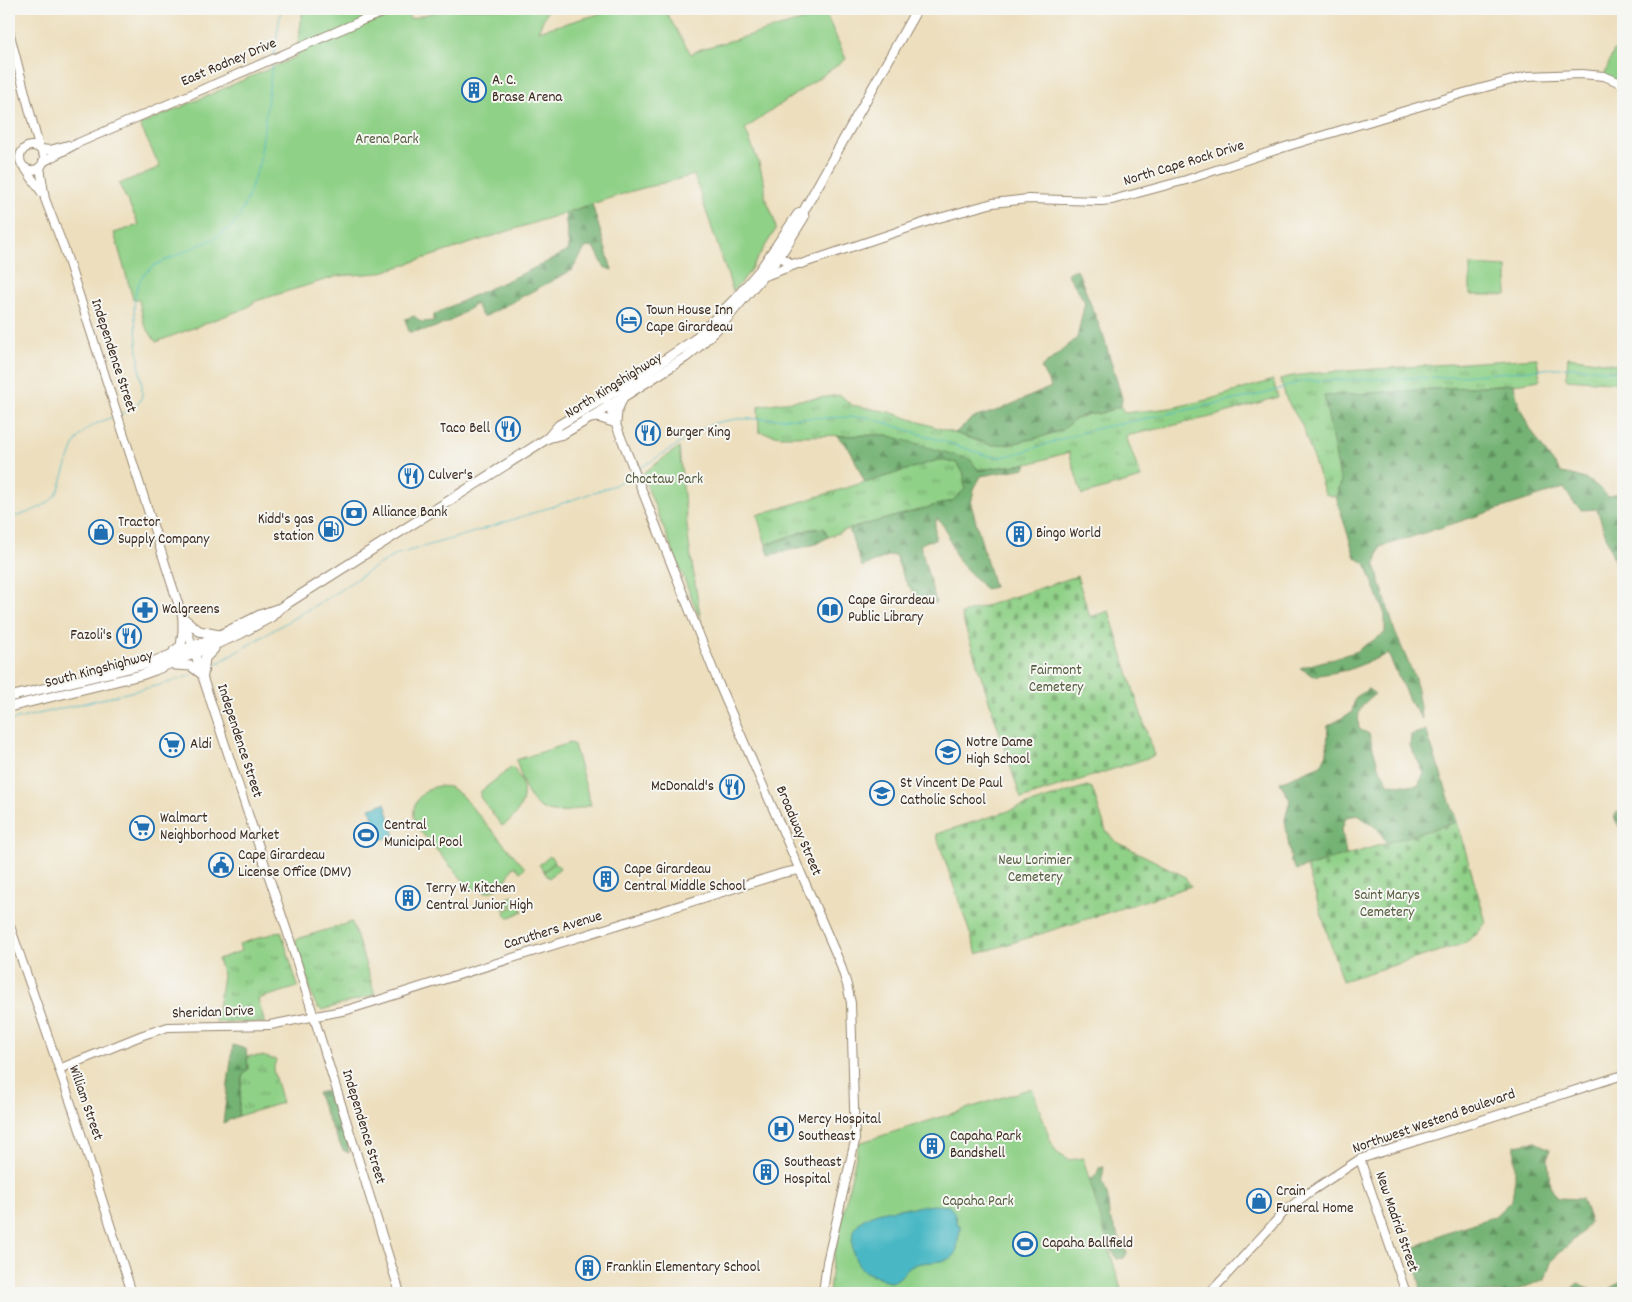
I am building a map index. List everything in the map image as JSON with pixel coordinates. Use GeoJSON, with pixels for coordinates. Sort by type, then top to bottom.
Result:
{"type":"FeatureCollection","features":[{"type":"Feature","properties":{"kind":"main road","name":"North Kingshighway"},"geometry":{"type":"LineString","coordinates":[[194,650],[219,639],[260,615],[280,608],[548,438],[559,425],[607,402],[623,397],[686,357],[698,347],[723,323],[766,275],[798,214],[803,212],[917,9]]}},
{"type":"Feature","properties":{"kind":"main road","name":"North Kingshighway"},"geometry":{"type":"LineString","coordinates":[[548,438],[563,434],[590,418],[607,402],[694,340],[776,255]]}},
{"type":"Feature","properties":{"kind":"main road"},"geometry":{"type":"LineString","coordinates":[[766,275],[796,264]]}},
{"type":"Feature","properties":{"kind":"main road"},"geometry":{"type":"LineString","coordinates":[[590,418],[598,417],[616,422],[617,411],[623,397]]}},
{"type":"Feature","properties":{"kind":"main road"},"geometry":{"type":"LineString","coordinates":[[183,618],[199,632],[219,639],[205,658],[203,675]]}},
{"type":"Feature","properties":{"kind":"main road"},"geometry":{"type":"LineString","coordinates":[[168,661],[181,646],[183,618]]}},
{"type":"Feature","properties":{"kind":"main road","name":"South Kingshighway"},"geometry":{"type":"LineString","coordinates":[[9,707],[141,675],[194,650]]}},
{"type":"Feature","properties":{"kind":"main road"},"geometry":{"type":"LineString","coordinates":[[168,661],[191,666],[203,675]]}},
{"type":"Feature","properties":{"kind":"main road","name":"South Kingshighway"},"geometry":{"type":"LineString","coordinates":[[9,697],[168,661]]}},
{"type":"Feature","properties":{"kind":"street","name":"East Rodney Drive"},"geometry":{"type":"LineString","coordinates":[[41,164],[77,143],[392,9]]}},
{"type":"Feature","properties":{"kind":"street"},"geometry":{"type":"LineString","coordinates":[[9,31],[32,122],[43,154],[41,164],[34,170],[26,168],[21,164],[19,156],[27,146],[32,122]]}},
{"type":"Feature","properties":{"kind":"street","name":"North Cape Rock Drive"},"geometry":{"type":"LineString","coordinates":[[796,264],[993,202],[1028,199],[1102,201],[1135,194],[1186,180],[1285,147],[1527,76],[1581,74],[1604,76],[1623,84]]}},
{"type":"Feature","properties":{"kind":"street","name":"East Rodney Drive"},"geometry":{"type":"LineString","coordinates":[[40,148],[50,150],[77,143]]}},
{"type":"Feature","properties":{"kind":"street"},"geometry":{"type":"LineString","coordinates":[[27,146],[40,148]]}},
{"type":"Feature","properties":{"kind":"street","name":"Independence Street"},"geometry":{"type":"LineString","coordinates":[[41,164],[46,199],[65,251],[314,1017],[400,1293]]}},
{"type":"Feature","properties":{"kind":"street","name":"Independence Street"},"geometry":{"type":"LineString","coordinates":[[26,168],[46,199]]}},
{"type":"Feature","properties":{"kind":"street"},"geometry":{"type":"LineString","coordinates":[[776,255],[796,264]]}},
{"type":"Feature","properties":{"kind":"street","name":"Broadway Street"},"geometry":{"type":"LineString","coordinates":[[607,402],[718,682],[840,962],[847,985],[851,1003],[855,1141],[826,1262],[823,1293]]}},
{"type":"Feature","properties":{"kind":"street","name":"Caruthers Avenue"},"geometry":{"type":"LineString","coordinates":[[314,1017],[347,1010],[783,873],[799,870]]}},
{"type":"Feature","properties":{"kind":"street","name":"William Street"},"geometry":{"type":"LineString","coordinates":[[9,923],[112,1228],[132,1293]]}},
{"type":"Feature","properties":{"kind":"street","name":"Sheridan Drive"},"geometry":{"type":"LineString","coordinates":[[59,1069],[168,1027],[270,1025],[314,1017]]}},
{"type":"Feature","properties":{"kind":"street","name":"Northwest Westend Boulevard"},"geometry":{"type":"LineString","coordinates":[[1210,1293],[1286,1210],[1360,1159],[1623,1075]]}},
{"type":"Feature","properties":{"kind":"street","name":"New Madrid Street"},"geometry":{"type":"LineString","coordinates":[[1360,1159],[1406,1293]]}},
{"type":"Feature","properties":{"kind":"green space","name":"Arena Park"},"geometry":{"type":"Polygon","coordinates":[[[303,9],[406,9],[410,19],[445,9],[548,9],[538,31],[617,9],[664,9],[691,54],[701,49],[826,14],[846,59],[745,129],[759,163],[765,186],[765,197],[774,218],[776,229],[747,275],[733,291],[694,175],[632,191],[379,273],[338,276],[256,301],[246,308],[156,342],[144,324],[139,300],[133,299],[114,233],[139,225],[119,184],[160,167],[140,125],[296,57],[303,9]]]}},
{"type":"Feature","properties":{"kind":"green space"},"geometry":{"type":"Polygon","coordinates":[[[1623,45],[1623,84],[1604,76],[1614,50],[1623,45]]]}},
{"type":"Feature","properties":{"kind":"green space"},"geometry":{"type":"Polygon","coordinates":[[[592,204],[612,270],[604,267],[595,248],[586,247],[572,270],[486,316],[482,316],[476,304],[449,322],[427,330],[409,332],[405,319],[414,316],[421,322],[433,321],[434,315],[569,250],[565,213],[592,204]]]}},
{"type":"Feature","properties":{"kind":"green space"},"geometry":{"type":"Polygon","coordinates":[[[1470,265],[1507,267],[1507,295],[1470,295],[1470,265]]]}},
{"type":"Feature","properties":{"kind":"green space"},"geometry":{"type":"Polygon","coordinates":[[[1077,269],[1104,338],[1122,398],[1121,406],[1098,414],[1087,414],[1072,421],[1063,430],[1010,444],[991,445],[955,433],[973,418],[999,410],[1051,387],[1041,368],[1077,338],[1085,302],[1067,273],[1077,269]]]}},
{"type":"Feature","properties":{"kind":"green space"},"geometry":{"type":"Polygon","coordinates":[[[1568,357],[1623,365],[1623,383],[1566,379],[1568,357]]]}},
{"type":"Feature","properties":{"kind":"green space"},"geometry":{"type":"Polygon","coordinates":[[[1537,358],[1540,380],[1514,384],[1325,396],[1341,483],[1336,497],[1325,494],[1302,425],[1287,401],[1280,379],[1317,373],[1537,358]]]}},
{"type":"Feature","properties":{"kind":"green space"},"geometry":{"type":"Polygon","coordinates":[[[1273,380],[1278,397],[1215,416],[1126,436],[1141,478],[1082,495],[1069,452],[1032,463],[977,470],[887,435],[781,436],[759,432],[758,406],[841,395],[851,405],[889,412],[991,445],[1010,444],[1063,430],[1072,421],[1088,414],[1098,414],[1121,406],[1124,413],[1171,408],[1207,400],[1273,380]]]}},
{"type":"Feature","properties":{"kind":"green space"},"geometry":{"type":"Polygon","coordinates":[[[1514,384],[1526,420],[1561,473],[1587,480],[1608,497],[1623,490],[1623,587],[1597,509],[1581,510],[1564,488],[1380,547],[1375,565],[1395,632],[1415,678],[1422,719],[1410,702],[1388,654],[1348,670],[1314,676],[1300,668],[1355,652],[1385,633],[1385,615],[1366,564],[1355,557],[1336,497],[1341,483],[1324,396],[1514,384]]]}},
{"type":"Feature","properties":{"kind":"green space"},"geometry":{"type":"Polygon","coordinates":[[[887,435],[971,460],[978,470],[1027,464],[1025,468],[981,476],[974,489],[971,504],[994,587],[985,589],[957,559],[945,528],[937,518],[935,540],[927,541],[920,545],[936,603],[918,598],[909,588],[895,555],[862,567],[849,529],[952,501],[965,489],[964,473],[957,463],[938,460],[865,483],[851,451],[837,436],[887,435]]]}},
{"type":"Feature","properties":{"kind":"green space","name":"Choctaw Park"},"geometry":{"type":"Polygon","coordinates":[[[679,447],[689,544],[701,621],[642,474],[679,447]]]}},
{"type":"Feature","properties":{"kind":"green space"},"geometry":{"type":"Polygon","coordinates":[[[938,460],[957,463],[964,473],[965,490],[952,501],[849,529],[828,537],[824,528],[809,529],[766,545],[757,515],[938,460]]]}},
{"type":"Feature","properties":{"kind":"green space"},"geometry":{"type":"Polygon","coordinates":[[[824,528],[828,537],[816,544],[769,555],[766,545],[809,530],[824,528]]]}},
{"type":"Feature","properties":{"kind":"green space","name":"Fairmont Cemetery"},"geometry":{"type":"Polygon","coordinates":[[[1077,576],[1090,617],[1109,611],[1154,756],[1021,799],[961,614],[1077,576]]]}},
{"type":"Feature","properties":{"kind":"green space"},"geometry":{"type":"Polygon","coordinates":[[[1368,689],[1375,694],[1359,712],[1359,729],[1369,734],[1378,765],[1389,784],[1418,786],[1424,773],[1410,746],[1411,735],[1426,730],[1457,822],[1387,843],[1378,829],[1358,815],[1346,817],[1342,829],[1346,855],[1296,870],[1291,861],[1285,820],[1290,800],[1280,782],[1321,765],[1327,753],[1328,726],[1352,712],[1355,698],[1368,689]]]}},
{"type":"Feature","properties":{"kind":"green space"},"geometry":{"type":"Polygon","coordinates":[[[570,743],[574,745],[591,805],[564,812],[552,812],[543,809],[530,797],[525,788],[516,760],[570,743]]]}},
{"type":"Feature","properties":{"kind":"green space"},"geometry":{"type":"Polygon","coordinates":[[[512,767],[522,783],[523,799],[516,814],[502,826],[480,797],[481,791],[512,767]]]}},
{"type":"Feature","properties":{"kind":"green space"},"geometry":{"type":"Polygon","coordinates":[[[438,786],[450,787],[461,795],[525,868],[520,872],[516,867],[513,867],[504,884],[494,890],[487,892],[472,889],[467,885],[416,824],[414,810],[419,797],[424,792],[438,786]]]}},
{"type":"Feature","properties":{"kind":"green space","name":"New Lorimier Cemetery"},"geometry":{"type":"Polygon","coordinates":[[[1087,786],[1092,788],[1106,831],[1115,841],[1184,876],[1191,886],[977,954],[936,834],[1087,786]]]}},
{"type":"Feature","properties":{"kind":"green space"},"geometry":{"type":"Polygon","coordinates":[[[1617,812],[1623,816],[1623,833],[1614,818],[1617,812]]]}},
{"type":"Feature","properties":{"kind":"green space","name":"Saint Marys Cemetery"},"geometry":{"type":"Polygon","coordinates":[[[1457,822],[1486,922],[1477,934],[1463,944],[1342,981],[1307,867],[1457,822]]]}},
{"type":"Feature","properties":{"kind":"green space"},"geometry":{"type":"Polygon","coordinates":[[[550,856],[555,862],[544,871],[539,865],[550,856]]]}},
{"type":"Feature","properties":{"kind":"green space"},"geometry":{"type":"Polygon","coordinates":[[[555,862],[560,868],[549,878],[544,872],[555,862]]]}},
{"type":"Feature","properties":{"kind":"green space"},"geometry":{"type":"Polygon","coordinates":[[[515,895],[518,902],[503,909],[499,902],[515,895]]]}},
{"type":"Feature","properties":{"kind":"green space"},"geometry":{"type":"Polygon","coordinates":[[[519,904],[523,911],[508,918],[504,911],[519,904]]]}},
{"type":"Feature","properties":{"kind":"green space"},"geometry":{"type":"Polygon","coordinates":[[[352,922],[374,995],[322,1010],[317,1007],[314,1001],[296,942],[297,939],[352,922]]]}},
{"type":"Feature","properties":{"kind":"green space"},"geometry":{"type":"Polygon","coordinates":[[[281,931],[298,987],[258,999],[265,1023],[216,1022],[223,975],[218,959],[241,951],[239,944],[281,931]]]}},
{"type":"Feature","properties":{"kind":"green space"},"geometry":{"type":"Polygon","coordinates":[[[233,1045],[246,1049],[248,1068],[242,1077],[238,1116],[223,1123],[233,1045]]]}},
{"type":"Feature","properties":{"kind":"green space"},"geometry":{"type":"Polygon","coordinates":[[[247,1056],[262,1056],[276,1060],[273,1070],[282,1103],[238,1116],[242,1077],[248,1068],[247,1056]]]}},
{"type":"Feature","properties":{"kind":"green space","name":"Capaha Park"},"geometry":{"type":"Polygon","coordinates":[[[1032,1088],[1051,1142],[1057,1153],[1069,1160],[1083,1158],[1122,1293],[829,1293],[832,1263],[859,1143],[1032,1088]]]}},
{"type":"Feature","properties":{"kind":"green space"},"geometry":{"type":"Polygon","coordinates":[[[332,1090],[347,1139],[349,1153],[343,1150],[317,1093],[332,1090]]]}},
{"type":"Feature","properties":{"kind":"green space"},"geometry":{"type":"Polygon","coordinates":[[[1535,1142],[1550,1149],[1548,1159],[1550,1187],[1557,1198],[1582,1199],[1590,1222],[1552,1260],[1545,1279],[1510,1293],[1422,1293],[1412,1249],[1444,1233],[1495,1216],[1512,1200],[1515,1178],[1515,1145],[1535,1142]]]}},
{"type":"Feature","properties":{"kind":"green space"},"geometry":{"type":"Polygon","coordinates":[[[1104,1167],[1102,1179],[1108,1198],[1109,1217],[1127,1253],[1124,1258],[1117,1259],[1112,1250],[1105,1244],[1084,1179],[1092,1179],[1097,1174],[1099,1168],[1104,1167]]]}},
{"type":"Feature","properties":{"kind":"green space"},"geometry":{"type":"Polygon","coordinates":[[[1623,1279],[1623,1293],[1567,1293],[1578,1283],[1589,1289],[1606,1292],[1623,1279]]]}},
{"type":"Feature","properties":{"kind":"water"},"geometry":{"type":"Polygon","coordinates":[[[385,803],[395,836],[380,840],[370,808],[385,803]]]}},
{"type":"Feature","properties":{"kind":"water"},"geometry":{"type":"Polygon","coordinates":[[[933,1205],[949,1206],[954,1212],[957,1224],[960,1225],[957,1249],[954,1255],[943,1261],[914,1265],[899,1278],[889,1282],[862,1269],[855,1259],[852,1246],[853,1233],[859,1223],[874,1214],[933,1205]]]}},
{"type":"Feature","properties":{"kind":"waterway"},"geometry":{"type":"LineString","coordinates":[[274,55],[281,9]]}},
{"type":"Feature","properties":{"kind":"waterway"},"geometry":{"type":"LineString","coordinates":[[121,414],[131,410],[138,404],[142,396],[134,307],[136,290],[142,276],[155,265],[213,239],[230,228],[239,217],[247,200],[260,161],[272,64]]}},
{"type":"Feature","properties":{"kind":"waterway"},"geometry":{"type":"LineString","coordinates":[[637,470],[707,426],[737,419],[867,417],[989,456],[1002,457],[1090,430],[1268,393],[1303,381],[1448,377],[1569,367],[1623,372]]}},
{"type":"Feature","properties":{"kind":"waterway"},"geometry":{"type":"LineString","coordinates":[[9,519],[33,511],[50,501],[59,490],[71,453],[79,437],[92,426],[115,416]]}},
{"type":"Feature","properties":{"kind":"waterway"},"geometry":{"type":"LineString","coordinates":[[208,669],[398,554],[475,532],[566,502],[615,485],[632,474]]}},
{"type":"Feature","properties":{"kind":"waterway"},"geometry":{"type":"LineString","coordinates":[[9,721],[164,684],[192,675]]}},
{"type":"Feature","properties":{"kind":"place","name":"A. C. Brase Arena"},"geometry":{"type":"Point","coordinates":[474,90]}},
{"type":"Feature","properties":{"kind":"place","name":"Town House Inn Cape Girardeau"},"geometry":{"type":"Point","coordinates":[629,320]}},
{"type":"Feature","properties":{"kind":"place","name":"Taco Bell"},"geometry":{"type":"Point","coordinates":[508,429]}},
{"type":"Feature","properties":{"kind":"place","name":"Burger King"},"geometry":{"type":"Point","coordinates":[648,433]}},
{"type":"Feature","properties":{"kind":"place","name":"Culver's"},"geometry":{"type":"Point","coordinates":[411,476]}},
{"type":"Feature","properties":{"kind":"place","name":"Alliance Bank"},"geometry":{"type":"Point","coordinates":[354,513]}},
{"type":"Feature","properties":{"kind":"place","name":"Kidd's gas station"},"geometry":{"type":"Point","coordinates":[331,529]}},
{"type":"Feature","properties":{"kind":"place","name":"Tractor Supply Company"},"geometry":{"type":"Point","coordinates":[101,532]}},
{"type":"Feature","properties":{"kind":"place","name":"Bingo World"},"geometry":{"type":"Point","coordinates":[1019,534]}},
{"type":"Feature","properties":{"kind":"place","name":"Walgreens"},"geometry":{"type":"Point","coordinates":[145,610]}},
{"type":"Feature","properties":{"kind":"place","name":"Cape Girardeau Public Library"},"geometry":{"type":"Point","coordinates":[830,610]}},
{"type":"Feature","properties":{"kind":"place","name":"Fazoli's"},"geometry":{"type":"Point","coordinates":[129,636]}},
{"type":"Feature","properties":{"kind":"place","name":"Aldi"},"geometry":{"type":"Point","coordinates":[172,745]}},
{"type":"Feature","properties":{"kind":"place","name":"Notre Dame High School"},"geometry":{"type":"Point","coordinates":[948,752]}},
{"type":"Feature","properties":{"kind":"place","name":"McDonald's"},"geometry":{"type":"Point","coordinates":[732,787]}},
{"type":"Feature","properties":{"kind":"place","name":"St Vincent De Paul Catholic School"},"geometry":{"type":"Point","coordinates":[882,793]}},
{"type":"Feature","properties":{"kind":"place","name":"Walmart Neighborhood Market"},"geometry":{"type":"Point","coordinates":[142,828]}},
{"type":"Feature","properties":{"kind":"place","name":"Central Municipal Pool"},"geometry":{"type":"Point","coordinates":[366,835]}},
{"type":"Feature","properties":{"kind":"place","name":"Cape Girardeau License Office (DMV)"},"geometry":{"type":"Point","coordinates":[221,865]}},
{"type":"Feature","properties":{"kind":"place","name":"Cape Girardeau Central Middle School"},"geometry":{"type":"Point","coordinates":[606,879]}},
{"type":"Feature","properties":{"kind":"place","name":"Terry W. Kitchen Central Junior High"},"geometry":{"type":"Point","coordinates":[408,898]}},
{"type":"Feature","properties":{"kind":"place","name":"Mercy Hospital Southeast"},"geometry":{"type":"Point","coordinates":[781,1129]}},
{"type":"Feature","properties":{"kind":"place","name":"Capaha Park Bandshell"},"geometry":{"type":"Point","coordinates":[932,1146]}},
{"type":"Feature","properties":{"kind":"place","name":"Southeast Hospital"},"geometry":{"type":"Point","coordinates":[766,1172]}},
{"type":"Feature","properties":{"kind":"place","name":"Crain Funeral Home"},"geometry":{"type":"Point","coordinates":[1259,1201]}},
{"type":"Feature","properties":{"kind":"place","name":"Capaha Ballfield"},"geometry":{"type":"Point","coordinates":[1025,1244]}},
{"type":"Feature","properties":{"kind":"place","name":"Franklin Elementary School"},"geometry":{"type":"Point","coordinates":[588,1268]}}]}
